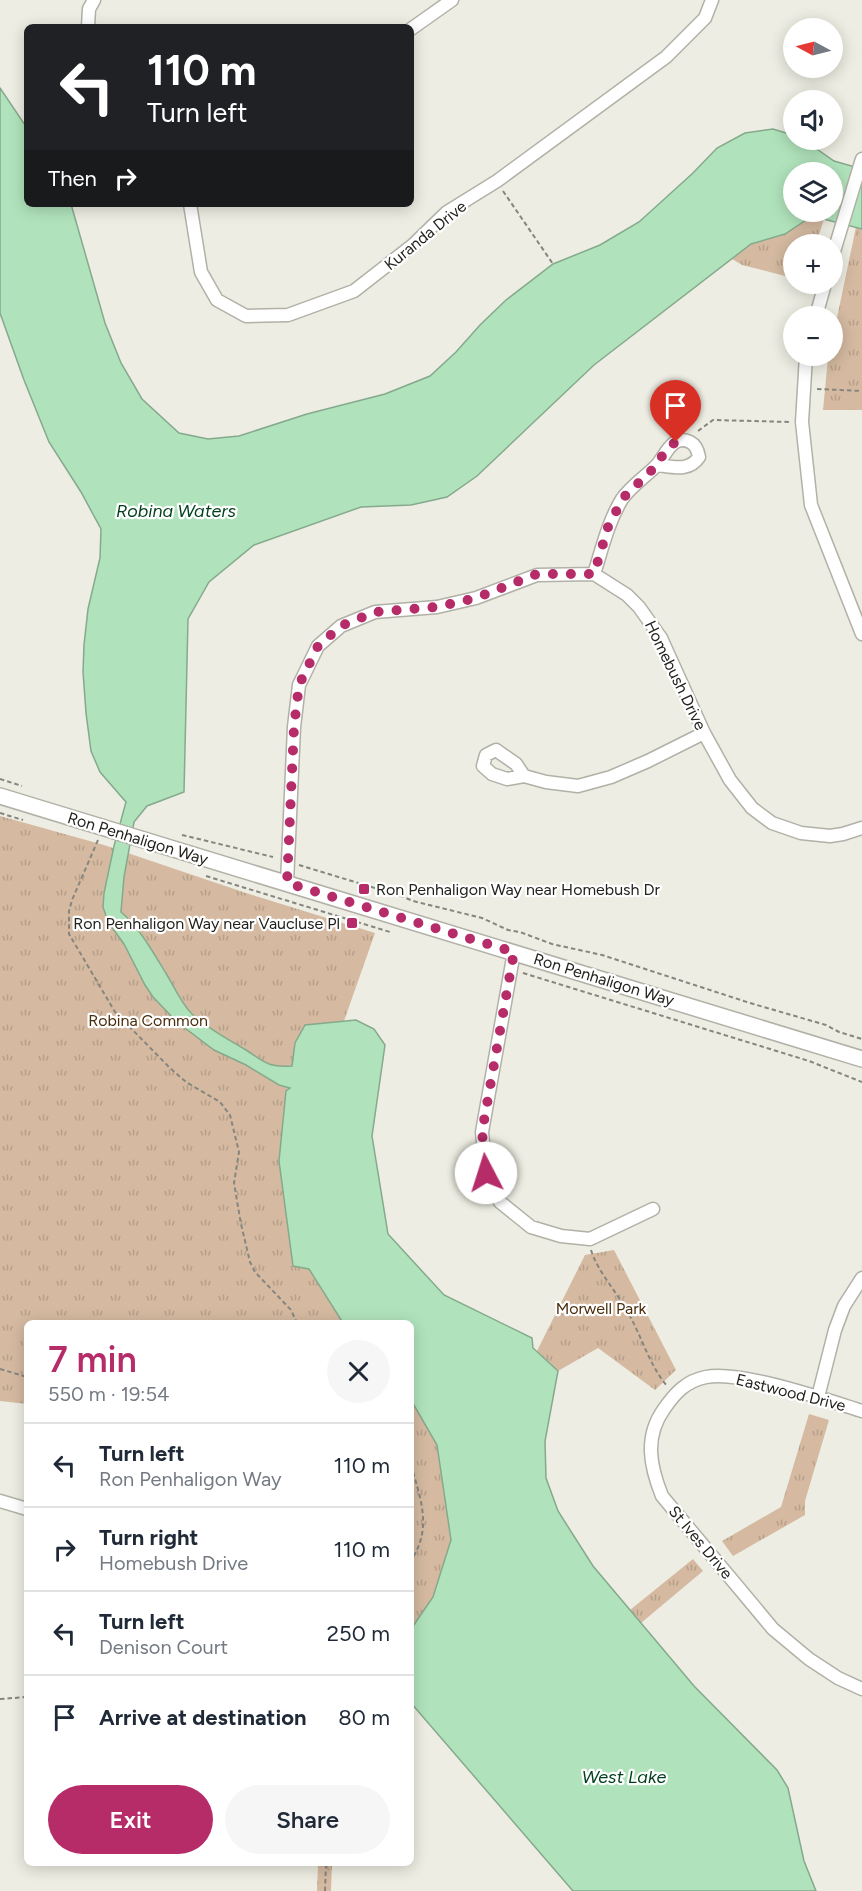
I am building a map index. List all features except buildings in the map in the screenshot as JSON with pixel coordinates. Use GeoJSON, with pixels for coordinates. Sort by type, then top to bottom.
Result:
{"type":"FeatureCollection","features":[{"type":"Feature","properties":{"kind":"street"},"geometry":{"type":"LineString","coordinates":[[88,24],[89,9],[94,0]]}},
{"type":"Feature","properties":{"kind":"street"},"geometry":{"type":"LineString","coordinates":[[414,27],[452,0]]}},
{"type":"Feature","properties":{"kind":"street","name":"Kuranda Drive"},"geometry":{"type":"LineString","coordinates":[[190,207],[201,272],[217,300],[246,316],[288,315],[354,291],[413,245],[447,213],[496,181],[666,57],[705,18],[712,0]]}},
{"type":"Feature","properties":{"kind":"street"},"geometry":{"type":"LineString","coordinates":[[839,234],[862,159]]}},
{"type":"Feature","properties":{"kind":"street"},"geometry":{"type":"LineString","coordinates":[[805,366],[802,422],[811,505],[862,634]]}},
{"type":"Feature","properties":{"kind":"street"},"geometry":{"type":"LineString","coordinates":[[287,883],[294,727],[299,685],[318,646],[341,626],[375,612],[437,607],[476,598],[537,574],[594,574],[608,527],[623,498],[657,465],[666,449],[676,442],[686,440],[693,443],[698,450],[699,457],[694,464],[684,468],[657,465]]}},
{"type":"Feature","properties":{"kind":"street","name":"Homebush Drive"},"geometry":{"type":"LineString","coordinates":[[594,574],[627,595],[649,619],[672,659],[704,733],[730,780],[752,808],[772,823],[813,835],[843,834],[862,828]]}},
{"type":"Feature","properties":{"kind":"street"},"geometry":{"type":"LineString","coordinates":[[524,776],[546,782],[578,786],[620,773],[704,733]]}},
{"type":"Feature","properties":{"kind":"street","name":"Ron Penhaligon Way"},"geometry":{"type":"LineString","coordinates":[[0,796],[102,833],[143,840],[862,1059]]}},
{"type":"Feature","properties":{"kind":"street"},"geometry":{"type":"LineString","coordinates":[[514,952],[482,1132],[486,1173],[500,1202],[531,1227],[561,1236],[590,1239],[653,1209]]}},
{"type":"Feature","properties":{"kind":"street"},"geometry":{"type":"LineString","coordinates":[[818,1397],[835,1330],[844,1306],[862,1278]]}},
{"type":"Feature","properties":{"kind":"street","name":"St Ives Drive"},"geometry":{"type":"LineString","coordinates":[[719,1376],[697,1380],[685,1386],[674,1394],[657,1419],[650,1445],[652,1472],[662,1496],[773,1629],[809,1659],[838,1678],[862,1689]]}},
{"type":"Feature","properties":{"kind":"street","name":"Eastwood Drive"},"geometry":{"type":"LineString","coordinates":[[719,1376],[771,1385],[862,1411]]}},
{"type":"Feature","properties":{"kind":"street"},"geometry":{"type":"LineString","coordinates":[[0,1501],[24,1508]]}},
{"type":"Feature","properties":{"kind":"path"},"geometry":{"type":"LineString","coordinates":[[496,181],[553,264]]}},
{"type":"Feature","properties":{"kind":"path"},"geometry":{"type":"LineString","coordinates":[[803,388],[862,391]]}},
{"type":"Feature","properties":{"kind":"path"},"geometry":{"type":"LineString","coordinates":[[686,440],[713,420],[802,422]]}},
{"type":"Feature","properties":{"kind":"path"},"geometry":{"type":"LineString","coordinates":[[102,833],[72,900],[69,911],[69,934],[115,1012],[170,1068],[186,1082],[220,1102],[230,1115],[239,1152],[234,1183],[250,1262],[255,1272],[291,1310],[296,1320]]}},
{"type":"Feature","properties":{"kind":"path"},"geometry":{"type":"LineString","coordinates":[[179,835],[273,857]]}},
{"type":"Feature","properties":{"kind":"path"},"geometry":{"type":"LineString","coordinates":[[299,865],[413,901],[482,918],[508,930],[552,944],[602,955],[826,1025],[839,1032],[862,1039]]}},
{"type":"Feature","properties":{"kind":"path"},"geometry":{"type":"LineString","coordinates":[[590,1239],[596,1265],[613,1287],[629,1314],[648,1358],[674,1394]]}},
{"type":"Feature","properties":{"kind":"path"},"geometry":{"type":"LineString","coordinates":[[0,1370],[24,1376]]}},
{"type":"Feature","properties":{"kind":"path"},"geometry":{"type":"LineString","coordinates":[[414,1476],[423,1509],[425,1528],[414,1553]]}},
{"type":"Feature","properties":{"kind":"path"},"geometry":{"type":"LineString","coordinates":[[0,1698],[24,1697]]}},
{"type":"Feature","properties":{"kind":"path"},"geometry":{"type":"LineString","coordinates":[[325,1891],[326,1866]]}},
{"type":"Feature","properties":{"kind":"green space"},"geometry":{"type":"Polygon","coordinates":[[[803,222],[823,222],[819,234],[785,234],[803,222]]]}},
{"type":"Feature","properties":{"kind":"green space"},"geometry":{"type":"Polygon","coordinates":[[[856,227],[862,229],[862,410],[823,410],[827,366],[843,366],[843,306],[839,306],[856,227]]]}},
{"type":"Feature","properties":{"kind":"green space"},"geometry":{"type":"Polygon","coordinates":[[[783,235],[783,275],[742,265],[732,259],[751,244],[783,235]]]}},
{"type":"Feature","properties":{"kind":"green space","name":"Robina Common"},"geometry":{"type":"Polygon","coordinates":[[[0,816],[104,845],[375,933],[344,1021],[305,1025],[309,1268],[341,1320],[24,1320],[24,1404],[0,1401],[0,816]]]}},
{"type":"Feature","properties":{"kind":"green space","name":"Morwell Park"},"geometry":{"type":"Polygon","coordinates":[[[614,1250],[676,1370],[655,1390],[598,1348],[558,1371],[537,1351],[585,1255],[614,1250]]]}},
{"type":"Feature","properties":{"kind":"green space"},"geometry":{"type":"Polygon","coordinates":[[[414,1405],[437,1445],[451,1540],[433,1597],[414,1625],[414,1405]]]}},
{"type":"Feature","properties":{"kind":"green space"},"geometry":{"type":"Polygon","coordinates":[[[809,1414],[829,1420],[805,1501],[805,1515],[733,1556],[722,1541],[781,1507],[809,1414]]]}},
{"type":"Feature","properties":{"kind":"green space"},"geometry":{"type":"Polygon","coordinates":[[[693,1559],[703,1571],[641,1623],[630,1610],[693,1559]]]}},
{"type":"Feature","properties":{"kind":"green space"},"geometry":{"type":"Polygon","coordinates":[[[318,1866],[332,1866],[331,1891],[317,1891],[318,1866]]]}},
{"type":"Feature","properties":{"kind":"water"},"geometry":{"type":"Polygon","coordinates":[[[0,88],[24,124],[24,207],[72,207],[105,323],[121,363],[142,399],[179,433],[208,439],[239,436],[307,414],[385,394],[430,376],[506,300],[553,264],[600,245],[639,222],[717,148],[745,133],[773,129],[783,132],[783,150],[818,150],[838,162],[783,162],[783,222],[803,222],[785,234],[751,244],[594,365],[477,476],[447,497],[411,505],[361,507],[254,545],[209,582],[188,619],[184,792],[147,806],[134,822],[124,877],[121,912],[146,942],[188,1010],[211,1029],[267,1063],[292,1066],[295,1043],[305,1025],[356,1020],[374,1029],[385,1045],[372,1136],[388,1234],[444,1295],[532,1338],[533,1348],[558,1371],[545,1441],[546,1478],[558,1511],[593,1566],[694,1686],[777,1770],[788,1788],[804,1861],[816,1891],[573,1891],[414,1706],[414,1625],[433,1597],[451,1540],[437,1445],[414,1405],[414,1320],[341,1320],[309,1269],[293,1266],[279,1161],[286,1091],[290,1088],[279,1085],[246,1065],[214,1050],[177,1022],[153,997],[124,944],[108,922],[103,907],[104,893],[126,802],[100,772],[91,751],[83,672],[88,609],[100,558],[101,529],[81,492],[49,442],[0,313],[0,88]]]}},
{"type":"Feature","properties":{"kind":"water"},"geometry":{"type":"Polygon","coordinates":[[[843,164],[862,169],[862,229],[835,222],[843,222],[843,164]]]}},
{"type":"Feature","properties":{"kind":"place","name":"Ron Penhaligon Way near Homebush Dr"},"geometry":{"type":"Point","coordinates":[364,889]}},
{"type":"Feature","properties":{"kind":"place","name":"Ron Penhaligon Way near Vaucluse Pl"},"geometry":{"type":"Point","coordinates":[352,923]}},
{"type":"Feature","properties":{"kind":"route"},"geometry":{"type":"LineString","coordinates":[[486,1173],[482,1132],[514,952],[287,883],[294,727],[299,685],[318,646],[341,626],[375,612],[437,607],[476,598],[537,574],[594,574],[608,527],[623,498],[657,465],[666,449],[676,442]]}},
{"type":"Feature","properties":{"kind":"water label","name":"Robina Waters"},"geometry":{"type":"Point","coordinates":[176,511]}},
{"type":"Feature","properties":{"kind":"water label","name":"West Lake"},"geometry":{"type":"Point","coordinates":[624,1777]}}]}
